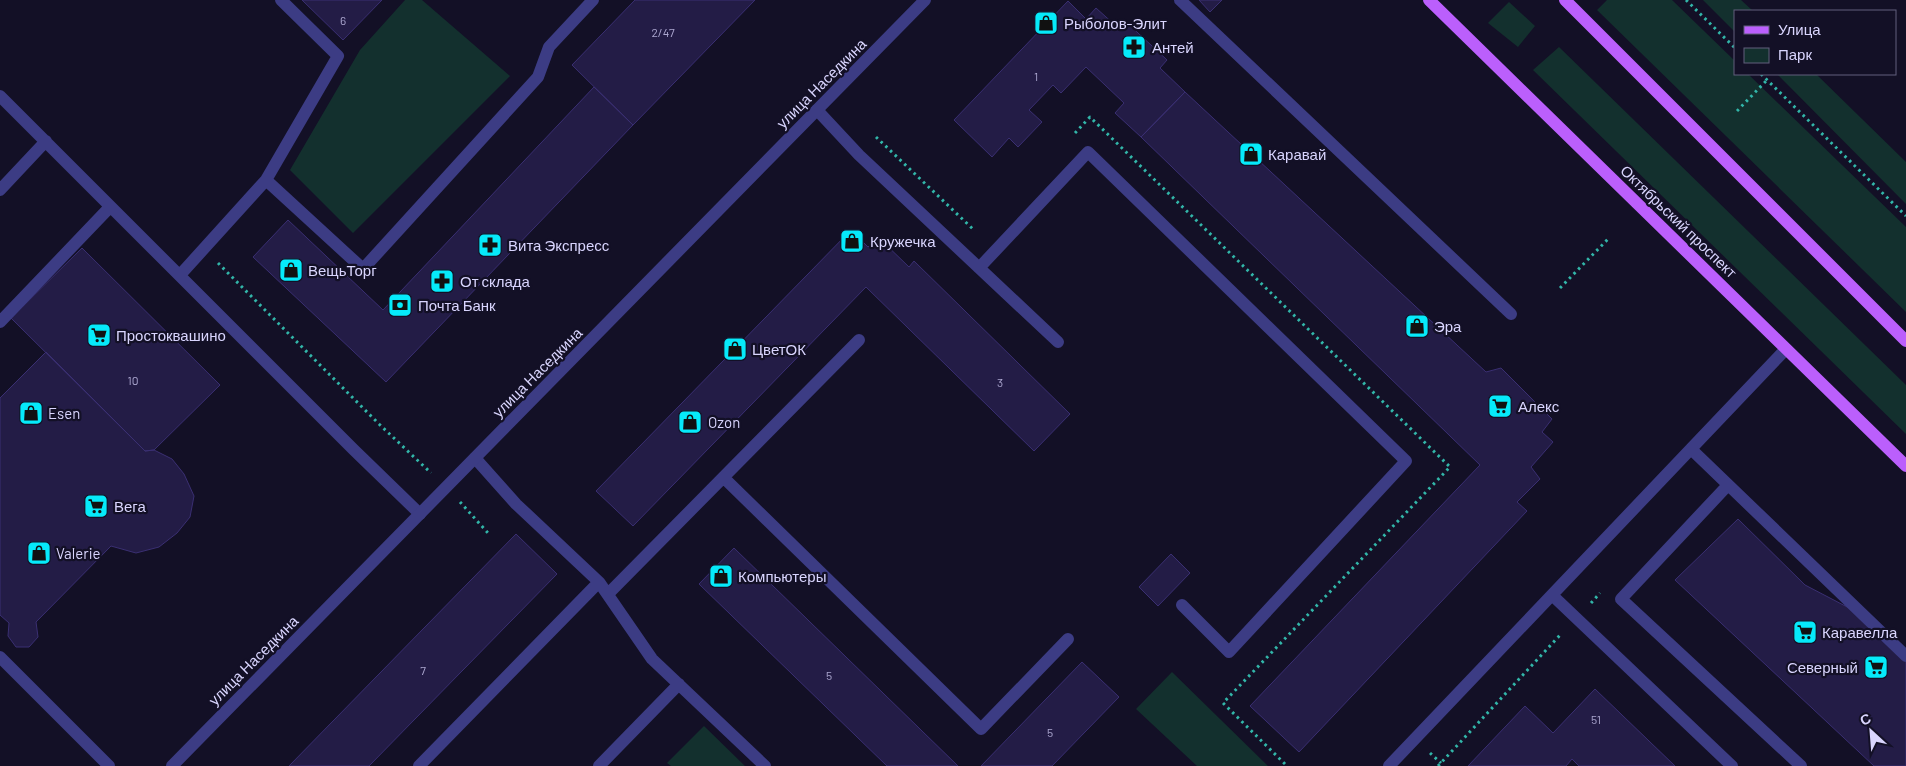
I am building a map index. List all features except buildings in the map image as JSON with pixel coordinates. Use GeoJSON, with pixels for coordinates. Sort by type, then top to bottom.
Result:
{"type":"FeatureCollection","features":[{"type":"Feature","properties":{"kind":"main road","name":"Октябрьский проспект"},"geometry":{"type":"LineString","coordinates":[[1429,0],[1906,466]]}},
{"type":"Feature","properties":{"kind":"main road"},"geometry":{"type":"LineString","coordinates":[[1565,0],[1906,341]]}},
{"type":"Feature","properties":{"kind":"street"},"geometry":{"type":"LineString","coordinates":[[180,275],[266,180],[338,56],[281,0]]}},
{"type":"Feature","properties":{"kind":"street","name":"улица Наседкина"},"geometry":{"type":"LineString","coordinates":[[172,766],[925,0]]}},
{"type":"Feature","properties":{"kind":"street"},"geometry":{"type":"LineString","coordinates":[[1180,0],[1511,314]]}},
{"type":"Feature","properties":{"kind":"street"},"geometry":{"type":"LineString","coordinates":[[266,180],[363,269],[538,77],[549,47],[592,1]]}},
{"type":"Feature","properties":{"kind":"street"},"geometry":{"type":"LineString","coordinates":[[0,96],[420,514]]}},
{"type":"Feature","properties":{"kind":"street"},"geometry":{"type":"LineString","coordinates":[[817,110],[859,155],[1058,342]]}},
{"type":"Feature","properties":{"kind":"street"},"geometry":{"type":"LineString","coordinates":[[0,190],[46,141]]}},
{"type":"Feature","properties":{"kind":"street"},"geometry":{"type":"LineString","coordinates":[[979,268],[1088,152],[1406,461],[1229,652],[1182,605]]}},
{"type":"Feature","properties":{"kind":"street"},"geometry":{"type":"LineString","coordinates":[[0,322],[110,207]]}},
{"type":"Feature","properties":{"kind":"street"},"geometry":{"type":"LineString","coordinates":[[608,594],[859,340]]}},
{"type":"Feature","properties":{"kind":"street"},"geometry":{"type":"LineString","coordinates":[[1389,766],[1786,349]]}},
{"type":"Feature","properties":{"kind":"street"},"geometry":{"type":"LineString","coordinates":[[1691,449],[1906,656]]}},
{"type":"Feature","properties":{"kind":"street"},"geometry":{"type":"LineString","coordinates":[[475,458],[516,504],[599,582],[652,659],[765,766]]}},
{"type":"Feature","properties":{"kind":"street"},"geometry":{"type":"LineString","coordinates":[[724,478],[981,729],[1068,639]]}},
{"type":"Feature","properties":{"kind":"street"},"geometry":{"type":"LineString","coordinates":[[1728,485],[1621,599],[1801,766]]}},
{"type":"Feature","properties":{"kind":"street"},"geometry":{"type":"LineString","coordinates":[[419,766],[599,582]]}},
{"type":"Feature","properties":{"kind":"street"},"geometry":{"type":"LineString","coordinates":[[1552,595],[1732,766]]}},
{"type":"Feature","properties":{"kind":"street"},"geometry":{"type":"LineString","coordinates":[[0,657],[109,766]]}},
{"type":"Feature","properties":{"kind":"street"},"geometry":{"type":"LineString","coordinates":[[600,766],[678,684]]}},
{"type":"Feature","properties":{"kind":"path"},"geometry":{"type":"LineString","coordinates":[[1686,0],[1734,47]]}},
{"type":"Feature","properties":{"kind":"path"},"geometry":{"type":"LineString","coordinates":[[1762,75],[1906,216]]}},
{"type":"Feature","properties":{"kind":"path"},"geometry":{"type":"LineString","coordinates":[[1737,110],[1767,80]]}},
{"type":"Feature","properties":{"kind":"path"},"geometry":{"type":"LineString","coordinates":[[1071,138],[1090,117],[1450,467],[1223,703],[1287,766]]}},
{"type":"Feature","properties":{"kind":"path"},"geometry":{"type":"LineString","coordinates":[[876,137],[979,235]]}},
{"type":"Feature","properties":{"kind":"path"},"geometry":{"type":"LineString","coordinates":[[1560,288],[1610,237]]}},
{"type":"Feature","properties":{"kind":"path"},"geometry":{"type":"LineString","coordinates":[[204,249],[379,424],[446,487],[488,533]]}},
{"type":"Feature","properties":{"kind":"green space"},"geometry":{"type":"Polygon","coordinates":[[[405,0],[422,0],[510,76],[353,233],[290,170],[360,50],[405,0]]]}},
{"type":"Feature","properties":{"kind":"green space"},"geometry":{"type":"Polygon","coordinates":[[[1607,0],[1672,0],[1734,60],[1734,75],[1749,75],[1906,227],[1906,312],[1597,10],[1607,0]]]}},
{"type":"Feature","properties":{"kind":"green space"},"geometry":{"type":"Polygon","coordinates":[[[1703,0],[1741,0],[1752,10],[1734,10],[1734,31],[1703,0]]]}},
{"type":"Feature","properties":{"kind":"green space"},"geometry":{"type":"Polygon","coordinates":[[[1509,2],[1535,26],[1518,47],[1488,23],[1509,2]]]}},
{"type":"Feature","properties":{"kind":"green space"},"geometry":{"type":"Polygon","coordinates":[[[1559,47],[1906,385],[1906,434],[1533,70],[1559,47]]]}},
{"type":"Feature","properties":{"kind":"green space"},"geometry":{"type":"Polygon","coordinates":[[[1778,75],[1817,75],[1906,162],[1906,204],[1778,75]]]}},
{"type":"Feature","properties":{"kind":"green space"},"geometry":{"type":"Polygon","coordinates":[[[1172,672],[1268,766],[1197,766],[1136,709],[1172,672]]]}},
{"type":"Feature","properties":{"kind":"green space"},"geometry":{"type":"Polygon","coordinates":[[[704,726],[745,766],[671,766],[667,763],[704,726]]]}},
{"type":"Feature","properties":{"kind":"place","name":"Рыболов-Элит"},"geometry":{"type":"Point","coordinates":[1046,23]}},
{"type":"Feature","properties":{"kind":"place","name":"Антей"},"geometry":{"type":"Point","coordinates":[1134,47]}},
{"type":"Feature","properties":{"kind":"place","name":"Каравай"},"geometry":{"type":"Point","coordinates":[1251,154]}},
{"type":"Feature","properties":{"kind":"place","name":"Кружечка"},"geometry":{"type":"Point","coordinates":[852,241]}},
{"type":"Feature","properties":{"kind":"place","name":"Вита Экспресс"},"geometry":{"type":"Point","coordinates":[490,245]}},
{"type":"Feature","properties":{"kind":"place","name":"ВещьТорг"},"geometry":{"type":"Point","coordinates":[291,270]}},
{"type":"Feature","properties":{"kind":"place","name":"От склада"},"geometry":{"type":"Point","coordinates":[442,281]}},
{"type":"Feature","properties":{"kind":"place","name":"Почта Банк"},"geometry":{"type":"Point","coordinates":[400,305]}},
{"type":"Feature","properties":{"kind":"place","name":"Эра"},"geometry":{"type":"Point","coordinates":[1417,326]}},
{"type":"Feature","properties":{"kind":"place","name":"Простоквашино"},"geometry":{"type":"Point","coordinates":[99,335]}},
{"type":"Feature","properties":{"kind":"place","name":"ЦветОК"},"geometry":{"type":"Point","coordinates":[735,349]}},
{"type":"Feature","properties":{"kind":"place","name":"Алекс"},"geometry":{"type":"Point","coordinates":[1500,406]}},
{"type":"Feature","properties":{"kind":"place","name":"Esen"},"geometry":{"type":"Point","coordinates":[31,413]}},
{"type":"Feature","properties":{"kind":"place","name":"Ozon"},"geometry":{"type":"Point","coordinates":[690,422]}},
{"type":"Feature","properties":{"kind":"place","name":"Вега"},"geometry":{"type":"Point","coordinates":[96,506]}},
{"type":"Feature","properties":{"kind":"place","name":"Valerie"},"geometry":{"type":"Point","coordinates":[39,553]}},
{"type":"Feature","properties":{"kind":"place","name":"Компьютеры"},"geometry":{"type":"Point","coordinates":[721,576]}},
{"type":"Feature","properties":{"kind":"place","name":"Каравелла"},"geometry":{"type":"Point","coordinates":[1805,632]}},
{"type":"Feature","properties":{"kind":"place","name":"Северный"},"geometry":{"type":"Point","coordinates":[1876,667]}}]}
